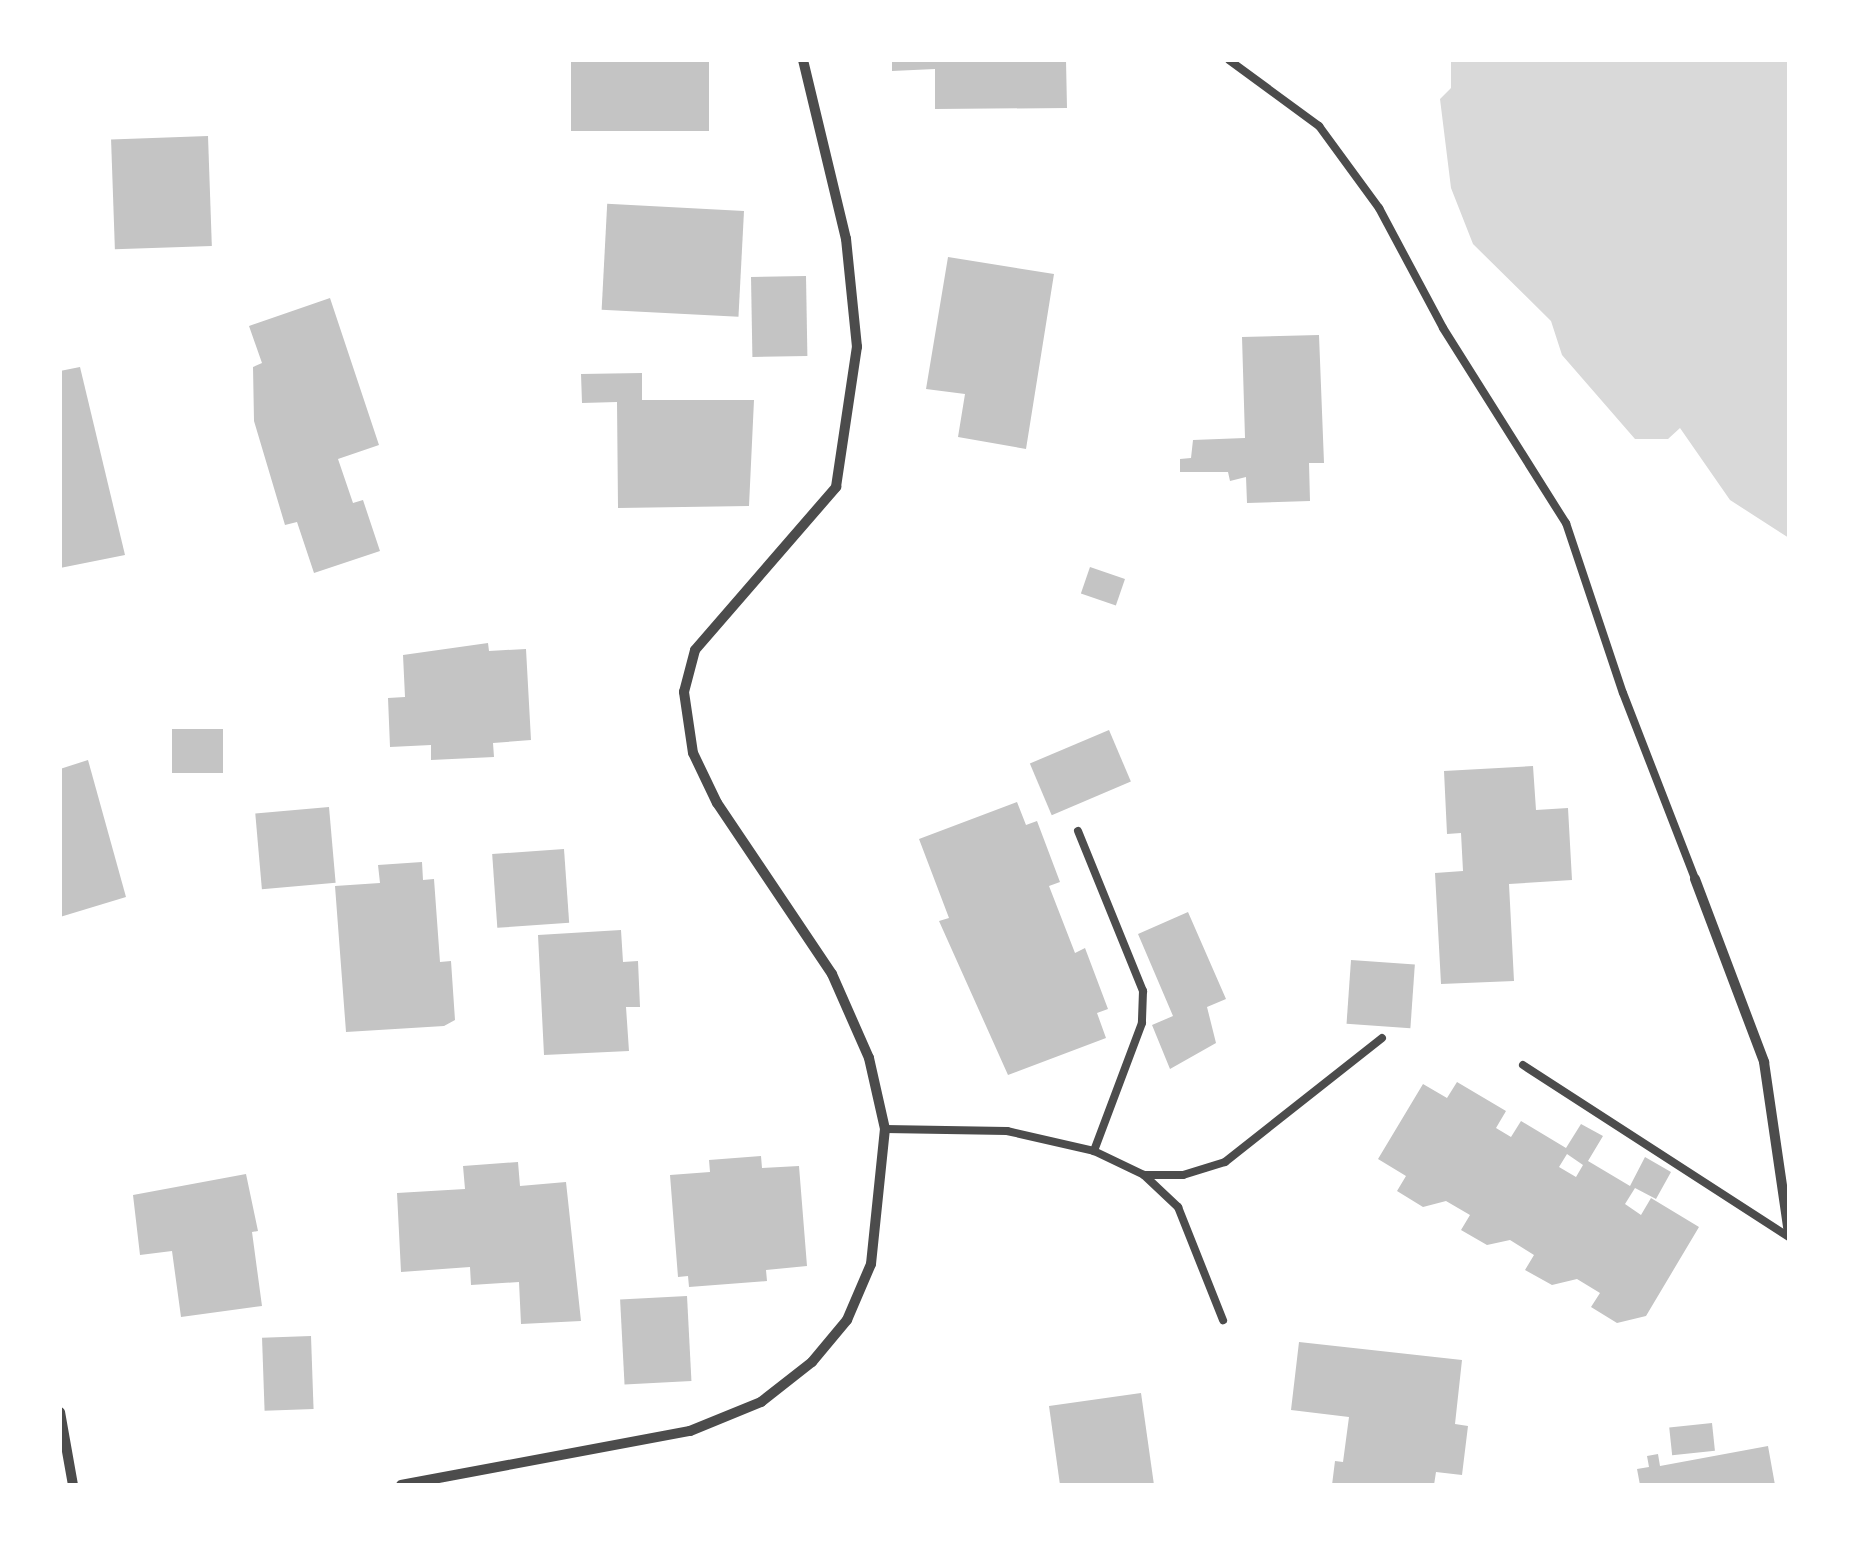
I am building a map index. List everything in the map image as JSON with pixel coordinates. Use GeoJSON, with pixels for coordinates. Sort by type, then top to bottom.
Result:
{"type":"FeatureCollection","features":[{"type":"Feature","properties":{"kind":"street"},"geometry":{"type":"LineString","coordinates":[[400,1485],[690,1431],[760,1402],[812,1362],[847,1320],[871,1264],[885,1129],[869,1058],[832,974],[717,804],[693,753],[684,692],[694,650],[836,488],[857,347],[846,238],[803,60]]}},
{"type":"Feature","properties":{"kind":"street"},"geometry":{"type":"LineString","coordinates":[[1696,879],[1764,1062],[1789,1235]]}},
{"type":"Feature","properties":{"kind":"street"},"geometry":{"type":"LineString","coordinates":[[60,1412],[73,1485]]}},
{"type":"Feature","properties":{"kind":"lane"},"geometry":{"type":"LineString","coordinates":[[1231,64],[1261,78],[1329,140],[1379,208],[1443,328],[1566,523],[1622,693],[1696,879]]}},
{"type":"Feature","properties":{"kind":"lane"},"geometry":{"type":"LineString","coordinates":[[1078,831],[1143,991],[1142,1023],[1094,1151]]}},
{"type":"Feature","properties":{"kind":"lane"},"geometry":{"type":"LineString","coordinates":[[1144,1175],[1183,1175],[1226,1162],[1382,1038]]}},
{"type":"Feature","properties":{"kind":"lane"},"geometry":{"type":"LineString","coordinates":[[1523,1065],[1789,1235]]}},
{"type":"Feature","properties":{"kind":"lane"},"geometry":{"type":"LineString","coordinates":[[885,1129],[1006,1131],[1094,1151],[1144,1175],[1178,1206],[1223,1320]]}},
{"type":"Feature","properties":{"kind":"shaded area"},"geometry":{"type":"Polygon","coordinates":[[[1451,60],[1789,60],[1789,538],[1730,500],[1680,428],[1668,439],[1635,439],[1562,355],[1551,321],[1473,244],[1451,188],[1440,99],[1451,88],[1451,60]]]}},
{"type":"Feature","properties":{"kind":"building"},"geometry":{"type":"Polygon","coordinates":[[[571,60],[709,60],[709,131],[571,131],[571,60]]]}},
{"type":"Feature","properties":{"kind":"building"},"geometry":{"type":"Polygon","coordinates":[[[892,60],[1066,60],[1067,108],[935,109],[935,69],[892,71],[892,60]]]}},
{"type":"Feature","properties":{"kind":"building"},"geometry":{"type":"Polygon","coordinates":[[[208,136],[212,246],[115,249],[111,139],[208,136]]]}},
{"type":"Feature","properties":{"kind":"building"},"geometry":{"type":"Polygon","coordinates":[[[607,204],[744,211],[738,317],[602,310],[607,204]]]}},
{"type":"Feature","properties":{"kind":"building"},"geometry":{"type":"Polygon","coordinates":[[[948,257],[1054,274],[1026,449],[958,437],[965,394],[926,389],[948,257]]]}},
{"type":"Feature","properties":{"kind":"building"},"geometry":{"type":"Polygon","coordinates":[[[806,276],[807,356],[752,357],[751,277],[806,276]]]}},
{"type":"Feature","properties":{"kind":"building"},"geometry":{"type":"Polygon","coordinates":[[[330,298],[379,445],[338,459],[353,503],[363,500],[380,551],[314,573],[297,522],[285,525],[254,421],[253,367],[262,363],[249,326],[330,298]]]}},
{"type":"Feature","properties":{"kind":"building"},"geometry":{"type":"Polygon","coordinates":[[[1319,335],[1324,463],[1309,463],[1310,501],[1247,503],[1246,477],[1230,481],[1228,472],[1180,472],[1180,459],[1191,458],[1193,440],[1245,438],[1242,337],[1319,335]]]}},
{"type":"Feature","properties":{"kind":"building"},"geometry":{"type":"Polygon","coordinates":[[[80,367],[125,555],[60,568],[60,371],[80,367]]]}},
{"type":"Feature","properties":{"kind":"building"},"geometry":{"type":"Polygon","coordinates":[[[642,373],[642,400],[754,400],[749,506],[618,508],[617,402],[582,403],[581,374],[642,373]]]}},
{"type":"Feature","properties":{"kind":"building"},"geometry":{"type":"Polygon","coordinates":[[[1090,567],[1125,579],[1116,606],[1081,593],[1090,567]]]}},
{"type":"Feature","properties":{"kind":"building"},"geometry":{"type":"Polygon","coordinates":[[[488,643],[489,651],[526,649],[531,740],[493,743],[494,757],[431,760],[431,745],[390,747],[388,698],[405,697],[403,655],[488,643]]]}},
{"type":"Feature","properties":{"kind":"building"},"geometry":{"type":"Polygon","coordinates":[[[172,729],[223,729],[223,773],[172,773],[172,729]]]}},
{"type":"Feature","properties":{"kind":"building"},"geometry":{"type":"Polygon","coordinates":[[[1109,730],[1131,782],[1052,815],[1030,764],[1109,730]]]}},
{"type":"Feature","properties":{"kind":"building"},"geometry":{"type":"Polygon","coordinates":[[[88,760],[126,897],[60,917],[60,769],[88,760]]]}},
{"type":"Feature","properties":{"kind":"building"},"geometry":{"type":"Polygon","coordinates":[[[1533,766],[1536,810],[1568,808],[1572,880],[1509,884],[1514,981],[1441,984],[1435,873],[1463,871],[1461,833],[1447,834],[1444,771],[1533,766]]]}},
{"type":"Feature","properties":{"kind":"building"},"geometry":{"type":"Polygon","coordinates":[[[1017,802],[1026,825],[1037,821],[1060,882],[1049,886],[1075,953],[1085,948],[1108,1009],[1097,1013],[1106,1038],[1008,1075],[939,921],[949,918],[919,839],[1017,802]]]}},
{"type":"Feature","properties":{"kind":"building"},"geometry":{"type":"Polygon","coordinates":[[[329,807],[336,883],[262,889],[255,813],[329,807]]]}},
{"type":"Feature","properties":{"kind":"building"},"geometry":{"type":"Polygon","coordinates":[[[564,849],[569,923],[497,928],[492,854],[564,849]]]}},
{"type":"Feature","properties":{"kind":"building"},"geometry":{"type":"Polygon","coordinates":[[[422,862],[423,880],[434,879],[440,962],[451,961],[455,1020],[444,1026],[346,1032],[335,886],[380,883],[378,865],[422,862]]]}},
{"type":"Feature","properties":{"kind":"building"},"geometry":{"type":"Polygon","coordinates":[[[1188,912],[1226,999],[1207,1007],[1216,1043],[1170,1069],[1152,1025],[1173,1016],[1138,934],[1188,912]]]}},
{"type":"Feature","properties":{"kind":"building"},"geometry":{"type":"Polygon","coordinates":[[[621,930],[623,962],[638,961],[640,1007],[626,1007],[629,1051],[544,1055],[538,935],[621,930]]]}},
{"type":"Feature","properties":{"kind":"building"},"geometry":{"type":"Polygon","coordinates":[[[1351,960],[1415,964],[1410,1028],[1347,1024],[1351,960]]]}},
{"type":"Feature","properties":{"kind":"building"},"geometry":{"type":"Polygon","coordinates":[[[1457,1082],[1506,1111],[1496,1128],[1511,1137],[1521,1121],[1566,1148],[1581,1124],[1603,1136],[1588,1161],[1630,1186],[1645,1157],[1671,1172],[1656,1199],[1635,1188],[1625,1204],[1641,1215],[1651,1198],[1699,1227],[1646,1316],[1617,1323],[1591,1307],[1600,1293],[1577,1279],[1552,1285],[1525,1270],[1534,1255],[1510,1240],[1487,1245],[1461,1230],[1470,1215],[1446,1201],[1423,1207],[1397,1191],[1406,1176],[1378,1159],[1423,1084],[1447,1098],[1457,1082]],[[1567,1154],[1559,1167],[1576,1177],[1583,1165],[1567,1154]]]}},
{"type":"Feature","properties":{"kind":"building"},"geometry":{"type":"Polygon","coordinates":[[[761,1156],[762,1168],[799,1166],[807,1266],[766,1270],[767,1281],[689,1287],[688,1276],[678,1277],[670,1175],[710,1172],[709,1160],[761,1156]]]}},
{"type":"Feature","properties":{"kind":"building"},"geometry":{"type":"Polygon","coordinates":[[[518,1162],[520,1186],[566,1182],[581,1321],[521,1324],[519,1282],[471,1285],[470,1267],[401,1272],[397,1193],[465,1189],[463,1166],[518,1162]]]}},
{"type":"Feature","properties":{"kind":"building"},"geometry":{"type":"Polygon","coordinates":[[[246,1174],[258,1231],[252,1232],[262,1306],[181,1317],[172,1251],[140,1255],[133,1195],[246,1174]]]}},
{"type":"Feature","properties":{"kind":"building"},"geometry":{"type":"Polygon","coordinates":[[[687,1296],[691,1381],[625,1384],[620,1300],[687,1296]]]}},
{"type":"Feature","properties":{"kind":"building"},"geometry":{"type":"Polygon","coordinates":[[[311,1336],[314,1409],[265,1411],[262,1338],[311,1336]]]}},
{"type":"Feature","properties":{"kind":"building"},"geometry":{"type":"Polygon","coordinates":[[[1299,1342],[1462,1360],[1455,1424],[1468,1426],[1462,1475],[1436,1472],[1434,1485],[1332,1485],[1335,1461],[1343,1462],[1349,1417],[1291,1410],[1299,1342]]]}},
{"type":"Feature","properties":{"kind":"building"},"geometry":{"type":"Polygon","coordinates":[[[1141,1393],[1154,1485],[1060,1485],[1049,1406],[1141,1393]]]}},
{"type":"Feature","properties":{"kind":"building"},"geometry":{"type":"Polygon","coordinates":[[[1712,1423],[1715,1451],[1672,1455],[1669,1427],[1712,1423]]]}},
{"type":"Feature","properties":{"kind":"building"},"geometry":{"type":"Polygon","coordinates":[[[1768,1446],[1775,1485],[1640,1485],[1637,1469],[1649,1467],[1647,1456],[1658,1454],[1660,1466],[1768,1446]]]}}]}
